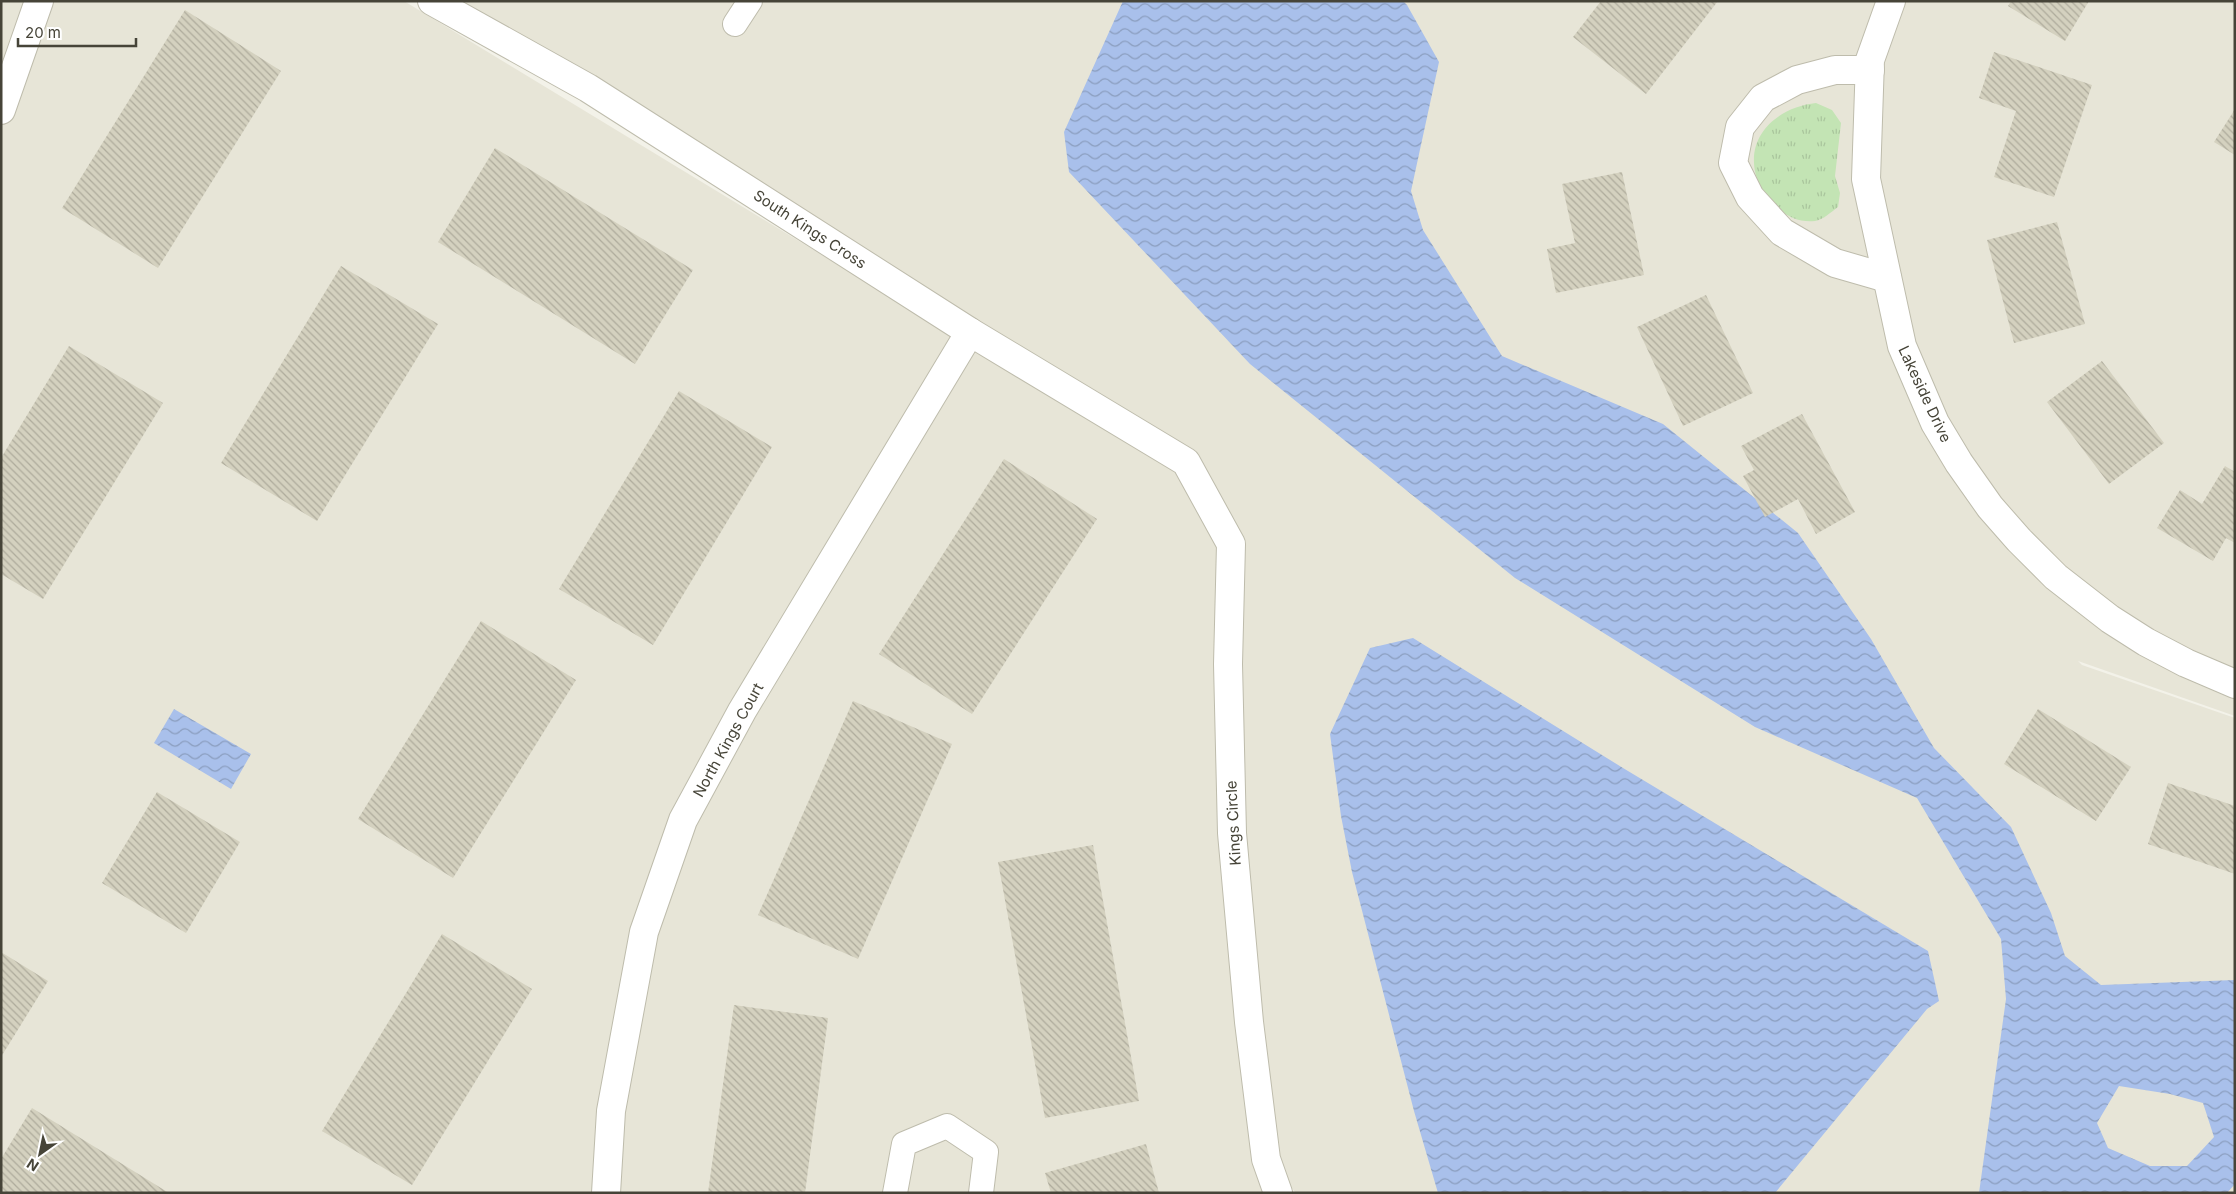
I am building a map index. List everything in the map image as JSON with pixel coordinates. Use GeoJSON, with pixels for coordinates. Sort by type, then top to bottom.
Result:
{"type":"FeatureCollection","features":[{"type":"Feature","properties":{"kind":"street"},"geometry":{"type":"LineString","coordinates":[[1,110],[39,1]]}},
{"type":"Feature","properties":{"kind":"street","name":"South Kings Cross"},"geometry":{"type":"LineString","coordinates":[[432,1],[588,88],[970,332],[1186,462]]}},
{"type":"Feature","properties":{"kind":"street","name":"Lakeside Drive"},"geometry":{"type":"LineString","coordinates":[[1891,1],[1870,60],[1866,180],[1902,346],[1935,423],[1959,463],[1990,507],[2013,534],[2056,577],[2110,619],[2146,642],[2186,663],[2235,684]]}},
{"type":"Feature","properties":{"kind":"street"},"geometry":{"type":"LineString","coordinates":[[1870,70],[1834,70],[1798,80],[1763,98],[1740,127],[1733,162],[1750,197],[1782,232],[1835,263],[1887,278]]}},
{"type":"Feature","properties":{"kind":"street","name":"North Kings Court"},"geometry":{"type":"LineString","coordinates":[[606,1193],[611,1111],[644,932],[683,820],[742,711],[970,332]]}},
{"type":"Feature","properties":{"kind":"street","name":"Kings Circle"},"geometry":{"type":"LineString","coordinates":[[1186,462],[1231,544],[1228,664],[1232,833],[1249,1022],[1266,1159],[1278,1193]]}},
{"type":"Feature","properties":{"kind":"lane"},"geometry":{"type":"LineString","coordinates":[[735,24],[750,1]]}},
{"type":"Feature","properties":{"kind":"lane"},"geometry":{"type":"LineString","coordinates":[[895,1193],[904,1144],[947,1126],[986,1152],[981,1193]]}},
{"type":"Feature","properties":{"kind":"shaded area"},"geometry":{"type":"Polygon","coordinates":[[[1,1],[404,1],[1179,472],[1221,547],[1257,1149],[1294,1193],[1,1193],[1,1]]]}},
{"type":"Feature","properties":{"kind":"shaded area"},"geometry":{"type":"Polygon","coordinates":[[[421,1],[2235,1],[2235,716],[2078,661],[2082,665],[2235,718],[2235,1193],[1296,1193],[1266,1159],[1232,833],[1231,544],[1186,462],[421,1]]]}},
{"type":"Feature","properties":{"kind":"green space"},"geometry":{"type":"Polygon","coordinates":[[[1816,103],[1832,110],[1841,123],[1835,176],[1840,193],[1838,207],[1818,220],[1804,221],[1782,212],[1766,195],[1756,174],[1754,163],[1755,150],[1758,139],[1765,129],[1782,114],[1804,105],[1816,103]]]}},
{"type":"Feature","properties":{"kind":"water"},"geometry":{"type":"Polygon","coordinates":[[[1123,1],[1403,1],[1439,62],[1411,191],[1423,230],[1502,356],[1663,424],[1798,533],[1871,639],[1934,748],[2011,827],[2051,913],[2065,956],[2101,985],[2235,980],[2235,1184],[2227,1193],[1979,1193],[2006,999],[2001,939],[1917,798],[1755,727],[1515,578],[1250,364],[1069,172],[1064,132],[1123,1]],[[2119,1086],[2097,1123],[2108,1148],[2150,1166],[2187,1166],[2214,1137],[2203,1103],[2170,1094],[2119,1086]]]}},
{"type":"Feature","properties":{"kind":"water"},"geometry":{"type":"Polygon","coordinates":[[[1413,638],[1623,768],[1928,951],[1939,1001],[1927,1009],[1775,1193],[1438,1193],[1414,1111],[1352,872],[1341,816],[1330,734],[1370,648],[1413,638]]]}},
{"type":"Feature","properties":{"kind":"water"},"geometry":{"type":"Polygon","coordinates":[[[174,709],[251,754],[231,789],[154,743],[174,709]]]}},
{"type":"Feature","properties":{"kind":"building"},"geometry":{"type":"Polygon","coordinates":[[[1601,1],[1718,1],[1646,94],[1573,37],[1601,1]]]}},
{"type":"Feature","properties":{"kind":"building"},"geometry":{"type":"Polygon","coordinates":[[[2011,1],[2089,1],[2065,41],[2008,6],[2011,1]]]}},
{"type":"Feature","properties":{"kind":"building"},"geometry":{"type":"Polygon","coordinates":[[[185,10],[281,71],[158,268],[62,208],[185,10]]]}},
{"type":"Feature","properties":{"kind":"building"},"geometry":{"type":"Polygon","coordinates":[[[1994,52],[2092,85],[2054,197],[1994,177],[2016,111],[1979,98],[1994,52]]]}},
{"type":"Feature","properties":{"kind":"building"},"geometry":{"type":"Polygon","coordinates":[[[2235,109],[2235,155],[2214,142],[2235,109]]]}},
{"type":"Feature","properties":{"kind":"building"},"geometry":{"type":"Polygon","coordinates":[[[495,148],[693,270],[635,364],[438,242],[495,148]]]}},
{"type":"Feature","properties":{"kind":"building"},"geometry":{"type":"Polygon","coordinates":[[[1622,172],[1644,275],[1556,293],[1547,249],[1575,243],[1562,184],[1622,172]]]}},
{"type":"Feature","properties":{"kind":"building"},"geometry":{"type":"Polygon","coordinates":[[[2057,222],[2085,324],[2014,343],[1987,240],[2057,222]]]}},
{"type":"Feature","properties":{"kind":"building"},"geometry":{"type":"Polygon","coordinates":[[[341,266],[438,324],[317,521],[221,463],[341,266]]]}},
{"type":"Feature","properties":{"kind":"building"},"geometry":{"type":"Polygon","coordinates":[[[1706,295],[1753,393],[1683,426],[1637,327],[1706,295]]]}},
{"type":"Feature","properties":{"kind":"building"},"geometry":{"type":"Polygon","coordinates":[[[69,346],[163,403],[43,599],[1,574],[1,458],[69,346]]]}},
{"type":"Feature","properties":{"kind":"building"},"geometry":{"type":"Polygon","coordinates":[[[2102,361],[2164,443],[2109,484],[2047,402],[2102,361]]]}},
{"type":"Feature","properties":{"kind":"building"},"geometry":{"type":"Polygon","coordinates":[[[679,391],[772,447],[653,645],[559,589],[679,391]]]}},
{"type":"Feature","properties":{"kind":"building"},"geometry":{"type":"Polygon","coordinates":[[[1802,414],[1855,512],[1816,534],[1798,499],[1765,517],[1743,476],[1754,470],[1741,446],[1802,414]]]}},
{"type":"Feature","properties":{"kind":"building"},"geometry":{"type":"Polygon","coordinates":[[[1004,459],[1097,519],[972,714],[879,654],[1004,459]]]}},
{"type":"Feature","properties":{"kind":"building"},"geometry":{"type":"Polygon","coordinates":[[[2225,466],[2235,472],[2235,543],[2226,538],[2213,561],[2157,528],[2180,490],[2202,504],[2225,466]]]}},
{"type":"Feature","properties":{"kind":"building"},"geometry":{"type":"Polygon","coordinates":[[[481,621],[576,680],[453,878],[358,819],[481,621]]]}},
{"type":"Feature","properties":{"kind":"building"},"geometry":{"type":"Polygon","coordinates":[[[853,701],[952,744],[858,959],[758,915],[853,701]]]}},
{"type":"Feature","properties":{"kind":"building"},"geometry":{"type":"Polygon","coordinates":[[[2038,709],[2131,767],[2096,821],[2004,764],[2038,709]]]}},
{"type":"Feature","properties":{"kind":"building"},"geometry":{"type":"Polygon","coordinates":[[[2168,783],[2235,806],[2235,874],[2148,844],[2168,783]]]}},
{"type":"Feature","properties":{"kind":"building"},"geometry":{"type":"Polygon","coordinates":[[[157,792],[240,842],[186,933],[102,883],[157,792]]]}},
{"type":"Feature","properties":{"kind":"building"},"geometry":{"type":"Polygon","coordinates":[[[1093,845],[1139,1101],[1045,1118],[998,862],[1093,845]]]}},
{"type":"Feature","properties":{"kind":"building"},"geometry":{"type":"Polygon","coordinates":[[[442,934],[532,989],[412,1185],[322,1131],[442,934]]]}},
{"type":"Feature","properties":{"kind":"building"},"geometry":{"type":"Polygon","coordinates":[[[1,952],[48,981],[1,1057],[1,952]]]}},
{"type":"Feature","properties":{"kind":"building"},"geometry":{"type":"Polygon","coordinates":[[[734,1005],[828,1018],[805,1193],[708,1193],[734,1005]]]}},
{"type":"Feature","properties":{"kind":"building"},"geometry":{"type":"Polygon","coordinates":[[[32,1108],[169,1193],[1,1193],[1,1159],[32,1108]]]}},
{"type":"Feature","properties":{"kind":"building"},"geometry":{"type":"Polygon","coordinates":[[[1146,1144],[1159,1193],[1051,1193],[1045,1173],[1146,1144]]]}}]}
